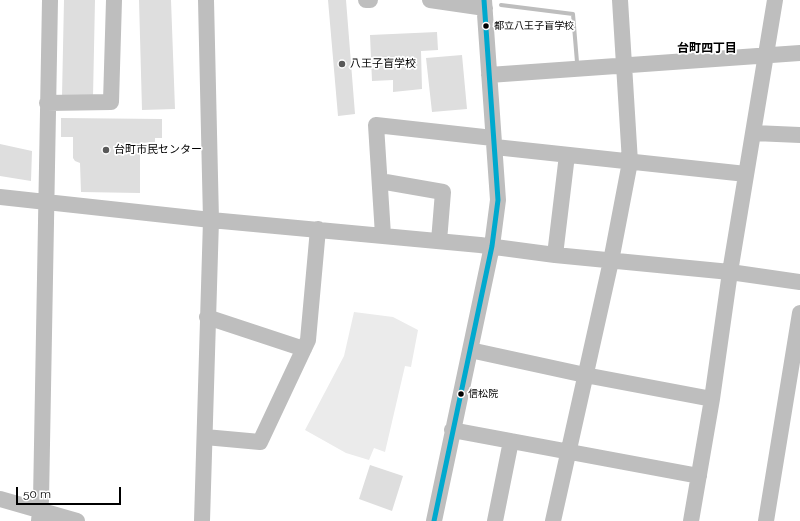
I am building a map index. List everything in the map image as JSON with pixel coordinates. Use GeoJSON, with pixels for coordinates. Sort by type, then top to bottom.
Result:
{"type":"FeatureCollection","features":[{"type":"Feature","properties":{"kind":"street"},"geometry":{"type":"LineString","coordinates":[[40,515],[50,0]]}},
{"type":"Feature","properties":{"kind":"street"},"geometry":{"type":"LineString","coordinates":[[47,103],[111,102],[114,0]]}},
{"type":"Feature","properties":{"kind":"street"},"geometry":{"type":"LineString","coordinates":[[202,521],[211,220],[206,0]]}},
{"type":"Feature","properties":{"kind":"street"},"geometry":{"type":"LineString","coordinates":[[430,0],[484,4],[498,200],[492,246],[434,521]]}},
{"type":"Feature","properties":{"kind":"street"},"geometry":{"type":"LineString","coordinates":[[553,521],[611,261],[630,162],[620,0]]}},
{"type":"Feature","properties":{"kind":"street"},"geometry":{"type":"LineString","coordinates":[[691,521],[712,399],[730,272],[775,0]]}},
{"type":"Feature","properties":{"kind":"street"},"geometry":{"type":"LineString","coordinates":[[489,75],[800,53]]}},
{"type":"Feature","properties":{"kind":"street"},"geometry":{"type":"LineString","coordinates":[[383,235],[376,125],[567,155],[746,174]]}},
{"type":"Feature","properties":{"kind":"street"},"geometry":{"type":"LineString","coordinates":[[754,133],[800,135]]}},
{"type":"Feature","properties":{"kind":"street"},"geometry":{"type":"LineString","coordinates":[[555,255],[567,155]]}},
{"type":"Feature","properties":{"kind":"street"},"geometry":{"type":"LineString","coordinates":[[380,181],[443,192],[439,241]]}},
{"type":"Feature","properties":{"kind":"street"},"geometry":{"type":"LineString","coordinates":[[0,197],[211,220],[492,246],[555,255],[730,272],[800,282]]}},
{"type":"Feature","properties":{"kind":"street"},"geometry":{"type":"LineString","coordinates":[[205,437],[260,442],[308,340],[318,229]]}},
{"type":"Feature","properties":{"kind":"street"},"geometry":{"type":"LineString","coordinates":[[766,521],[800,313]]}},
{"type":"Feature","properties":{"kind":"street"},"geometry":{"type":"LineString","coordinates":[[207,317],[304,349]]}},
{"type":"Feature","properties":{"kind":"street"},"geometry":{"type":"LineString","coordinates":[[470,350],[585,375],[712,399]]}},
{"type":"Feature","properties":{"kind":"street"},"geometry":{"type":"LineString","coordinates":[[452,430],[699,476]]}},
{"type":"Feature","properties":{"kind":"street"},"geometry":{"type":"LineString","coordinates":[[495,521],[511,441]]}},
{"type":"Feature","properties":{"kind":"street"},"geometry":{"type":"LineString","coordinates":[[0,499],[40,515],[77,521]]}},
{"type":"Feature","properties":{"kind":"shaded area"},"geometry":{"type":"Polygon","coordinates":[[[354,312],[393,317],[418,330],[411,367],[405,366],[385,452],[374,448],[369,460],[346,453],[305,430],[344,356],[354,312]]]}},
{"type":"Feature","properties":{"kind":"building"},"geometry":{"type":"Polygon","coordinates":[[[64,0],[95,0],[93,97],[62,96],[64,0]]]}},
{"type":"Feature","properties":{"kind":"building"},"geometry":{"type":"Polygon","coordinates":[[[139,0],[171,0],[175,109],[142,110],[139,0]]]}},
{"type":"Feature","properties":{"kind":"building"},"geometry":{"type":"Polygon","coordinates":[[[328,0],[346,0],[355,114],[338,116],[328,0]]]}},
{"type":"Feature","properties":{"kind":"building"},"geometry":{"type":"Polygon","coordinates":[[[437,32],[438,50],[421,51],[422,89],[393,92],[393,80],[372,81],[370,35],[437,32]]]}},
{"type":"Feature","properties":{"kind":"building"},"geometry":{"type":"Polygon","coordinates":[[[462,55],[467,109],[432,112],[426,58],[462,55]]]}},
{"type":"Feature","properties":{"kind":"building","name":"台町市民センター"},"geometry":{"type":"Polygon","coordinates":[[[61,118],[162,119],[162,138],[155,138],[155,142],[140,143],[140,193],[81,192],[80,163],[75,161],[73,158],[73,137],[61,137],[61,118]]]}},
{"type":"Feature","properties":{"kind":"building"},"geometry":{"type":"Polygon","coordinates":[[[0,144],[32,151],[31,181],[0,176],[0,144]]]}},
{"type":"Feature","properties":{"kind":"building"},"geometry":{"type":"Polygon","coordinates":[[[370,465],[403,476],[392,511],[359,499],[370,465]]]}},
{"type":"Feature","properties":{"kind":"waterway"},"geometry":{"type":"LineString","coordinates":[[501,5],[573,14],[577,62]]}},
{"type":"Feature","properties":{"kind":"transit line"},"geometry":{"type":"LineString","coordinates":[[434,521],[492,246],[498,200],[484,0]]}},
{"type":"Feature","properties":{"kind":"place","name":"都立八王子盲学校"},"geometry":{"type":"Point","coordinates":[486,26]}},
{"type":"Feature","properties":{"kind":"place","name":"八王子盲学校"},"geometry":{"type":"Point","coordinates":[342,64]}},
{"type":"Feature","properties":{"kind":"place","name":"台町市民センター"},"geometry":{"type":"Point","coordinates":[106,150]}},
{"type":"Feature","properties":{"kind":"place","name":"信松院"},"geometry":{"type":"Point","coordinates":[461,394]}},
{"type":"Feature","properties":{"kind":"district","name":"台町四丁目"},"geometry":{"type":"Point","coordinates":[707,48]}}]}
